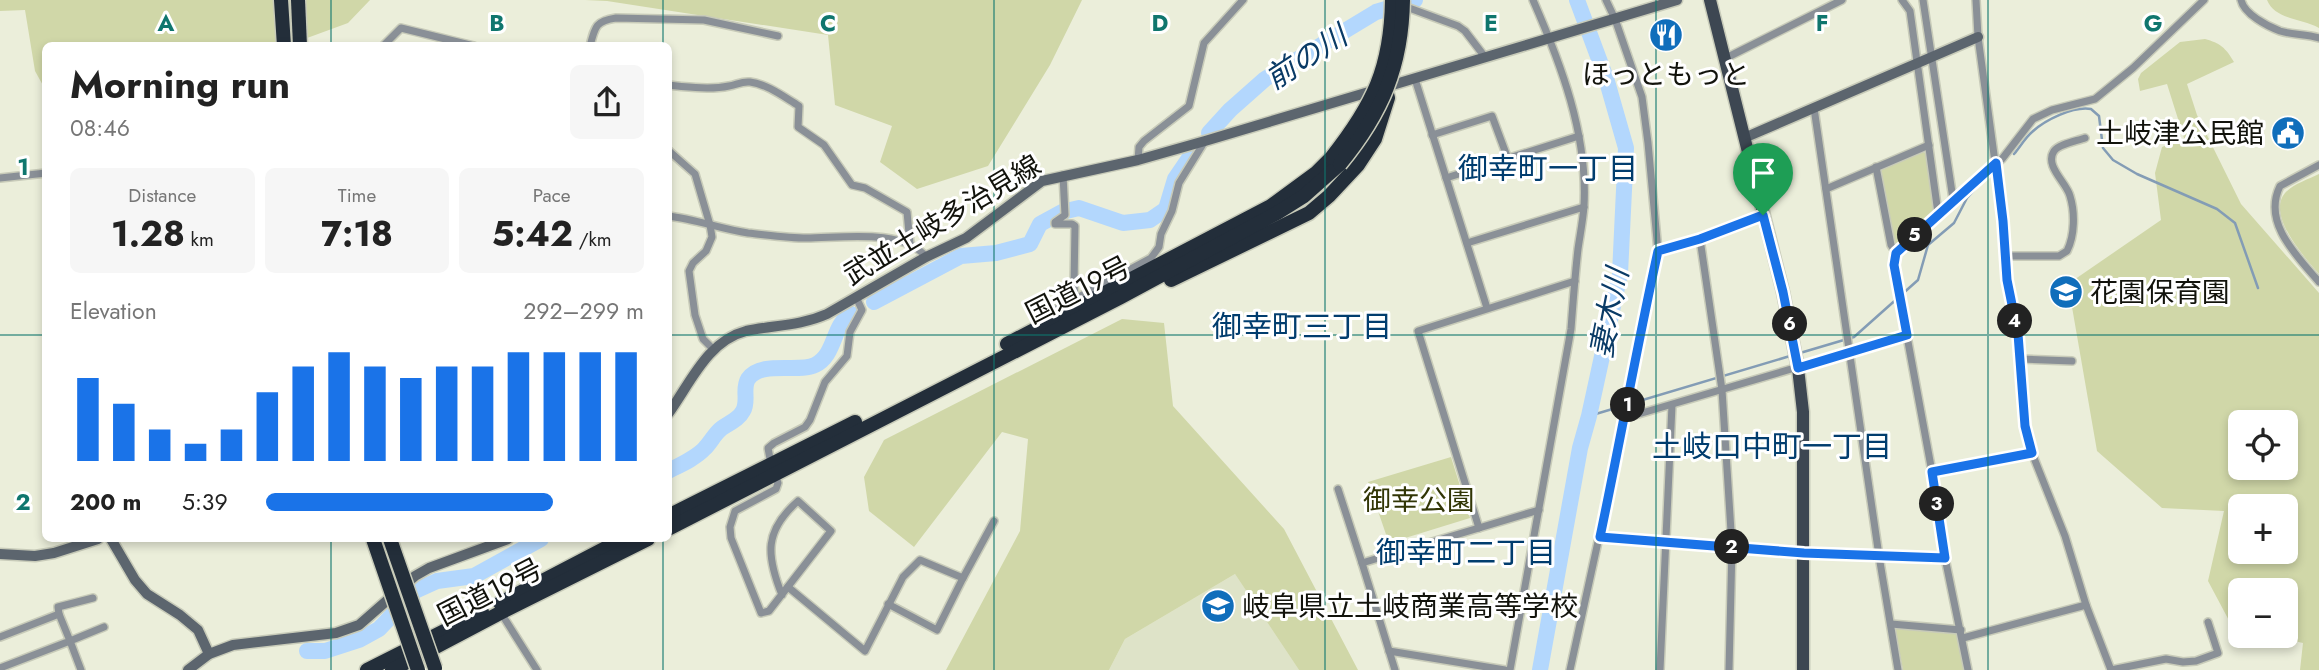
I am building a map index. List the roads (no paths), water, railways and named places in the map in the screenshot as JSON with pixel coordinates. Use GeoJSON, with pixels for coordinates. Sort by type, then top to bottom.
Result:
{"type":"FeatureCollection","features":[{"type":"Feature","properties":{"kind":"highway"},"geometry":{"type":"LineString","coordinates":[[281,0],[284,42]]}},
{"type":"Feature","properties":{"kind":"highway"},"geometry":{"type":"LineString","coordinates":[[298,0],[300,42]]}},
{"type":"Feature","properties":{"kind":"highway","name":"国道19号"},"geometry":{"type":"LineString","coordinates":[[672,514],[773,469],[1121,297],[1304,196],[1336,161],[1372,99],[1388,46],[1397,2]]}},
{"type":"Feature","properties":{"kind":"highway"},"geometry":{"type":"LineString","coordinates":[[1121,297],[1161,285],[1309,213],[1347,180],[1375,139],[1388,98],[1386,88]]}},
{"type":"Feature","properties":{"kind":"highway","name":"国道19号"},"geometry":{"type":"LineString","coordinates":[[672,527],[773,469],[1271,206],[1336,161]]}},
{"type":"Feature","properties":{"kind":"highway"},"geometry":{"type":"LineString","coordinates":[[374,542],[418,670]]}},
{"type":"Feature","properties":{"kind":"highway"},"geometry":{"type":"LineString","coordinates":[[391,542],[435,669]]}},
{"type":"Feature","properties":{"kind":"highway","name":"国道19号"},"geometry":{"type":"LineString","coordinates":[[368,670],[618,542]]}},
{"type":"Feature","properties":{"kind":"highway","name":"国道19号"},"geometry":{"type":"LineString","coordinates":[[392,670],[642,542]]}},
{"type":"Feature","properties":{"kind":"highway"},"geometry":{"type":"LineString","coordinates":[[352,670],[449,622],[468,619]]}},
{"type":"Feature","properties":{"kind":"highway"},"geometry":{"type":"LineString","coordinates":[[405,670],[424,653]]}},
{"type":"Feature","properties":{"kind":"main road","name":"武並土岐多治見線"},"geometry":{"type":"LineString","coordinates":[[672,408],[698,369],[714,350],[731,337],[744,332],[810,322],[980,229],[1042,181],[1138,160],[1205,141],[1677,0]]}},
{"type":"Feature","properties":{"kind":"main road"},"geometry":{"type":"LineString","coordinates":[[1710,0],[1783,292],[1798,368],[1803,412],[1803,670]]}},
{"type":"Feature","properties":{"kind":"main road"},"geometry":{"type":"LineString","coordinates":[[1744,138],[1978,37]]}},
{"type":"Feature","properties":{"kind":"main road"},"geometry":{"type":"LineString","coordinates":[[0,554],[34,556],[54,553],[88,542]]}},
{"type":"Feature","properties":{"kind":"main road"},"geometry":{"type":"LineString","coordinates":[[113,542],[135,580],[147,594],[180,615],[198,631],[209,654]]}},
{"type":"Feature","properties":{"kind":"main road"},"geometry":{"type":"LineString","coordinates":[[188,670],[209,654],[233,646],[336,633],[359,625],[415,576],[429,568],[500,542]]}},
{"type":"Feature","properties":{"kind":"street"},"geometry":{"type":"LineString","coordinates":[[1138,160],[1139,147],[1144,141],[1189,106],[1205,43],[1243,0]]}},
{"type":"Feature","properties":{"kind":"street"},"geometry":{"type":"LineString","coordinates":[[1510,670],[1571,329],[1584,207],[1584,177],[1579,136],[1552,37],[1533,0]]}},
{"type":"Feature","properties":{"kind":"street"},"geometry":{"type":"LineString","coordinates":[[1570,670],[1626,418],[1639,333],[1658,251],[1642,97],[1606,0]]}},
{"type":"Feature","properties":{"kind":"street"},"geometry":{"type":"LineString","coordinates":[[1724,59],[1842,0]]}},
{"type":"Feature","properties":{"kind":"street"},"geometry":{"type":"LineString","coordinates":[[1902,0],[1910,11],[1938,213]]}},
{"type":"Feature","properties":{"kind":"street"},"geometry":{"type":"LineString","coordinates":[[1923,0],[1954,199]]}},
{"type":"Feature","properties":{"kind":"street"},"geometry":{"type":"LineString","coordinates":[[1976,0],[2007,280],[2018,334],[2025,426],[2032,453],[2065,536],[2086,605],[2111,670],[2166,659],[2196,661],[2218,653],[2208,622]]}},
{"type":"Feature","properties":{"kind":"street"},"geometry":{"type":"LineString","coordinates":[[1968,670],[1945,558],[1894,265],[1896,253],[2002,159],[2029,124],[2040,115],[2095,99],[2135,70],[2204,0]]}},
{"type":"Feature","properties":{"kind":"street"},"geometry":{"type":"LineString","coordinates":[[2241,0],[2242,6],[2251,14],[2281,31],[2319,38]]}},
{"type":"Feature","properties":{"kind":"street"},"geometry":{"type":"LineString","coordinates":[[1397,2],[1458,26],[1485,57]]}},
{"type":"Feature","properties":{"kind":"street"},"geometry":{"type":"LineString","coordinates":[[591,42],[598,24],[616,18],[704,20],[778,36]]}},
{"type":"Feature","properties":{"kind":"street"},"geometry":{"type":"LineString","coordinates":[[387,42],[401,28],[458,42]]}},
{"type":"Feature","properties":{"kind":"street"},"geometry":{"type":"LineString","coordinates":[[1415,79],[1487,308]]}},
{"type":"Feature","properties":{"kind":"street"},"geometry":{"type":"LineString","coordinates":[[672,85],[728,86],[750,82],[763,85],[799,106],[798,127],[824,145],[852,184],[865,188],[907,212],[910,244]]}},
{"type":"Feature","properties":{"kind":"street"},"geometry":{"type":"LineString","coordinates":[[1814,107],[1898,670]]}},
{"type":"Feature","properties":{"kind":"street"},"geometry":{"type":"LineString","coordinates":[[1432,135],[1492,116],[1508,159]]}},
{"type":"Feature","properties":{"kind":"street"},"geometry":{"type":"LineString","coordinates":[[1446,178],[1579,136]]}},
{"type":"Feature","properties":{"kind":"street"},"geometry":{"type":"LineString","coordinates":[[2006,256],[2059,256],[2067,251],[2073,223],[2071,198],[2067,186],[2054,170],[2053,155],[2058,148],[2085,138]]}},
{"type":"Feature","properties":{"kind":"street"},"geometry":{"type":"LineString","coordinates":[[1041,326],[1038,319],[1156,254],[1179,183],[1205,141]]}},
{"type":"Feature","properties":{"kind":"street"},"geometry":{"type":"LineString","coordinates":[[1826,189],[1929,145]]}},
{"type":"Feature","properties":{"kind":"street"},"geometry":{"type":"LineString","coordinates":[[672,154],[695,174],[710,225],[712,237],[706,251],[693,263],[689,271],[695,315],[703,339],[714,350]]}},
{"type":"Feature","properties":{"kind":"street"},"geometry":{"type":"LineString","coordinates":[[2319,165],[2280,186],[2274,206],[2289,247],[2319,282]]}},
{"type":"Feature","properties":{"kind":"street"},"geometry":{"type":"LineString","coordinates":[[1876,167],[1891,245],[1896,253]]}},
{"type":"Feature","properties":{"kind":"street"},"geometry":{"type":"LineString","coordinates":[[0,177],[42,173]]}},
{"type":"Feature","properties":{"kind":"street"},"geometry":{"type":"LineString","coordinates":[[1063,175],[1065,211],[1055,224],[1075,226],[1075,298]]}},
{"type":"Feature","properties":{"kind":"street"},"geometry":{"type":"LineString","coordinates":[[1467,243],[1584,207]]}},
{"type":"Feature","properties":{"kind":"street"},"geometry":{"type":"LineString","coordinates":[[1658,251],[1700,239],[1763,215]]}},
{"type":"Feature","properties":{"kind":"street"},"geometry":{"type":"LineString","coordinates":[[672,217],[744,232],[794,238],[842,235],[871,237],[910,244],[926,257]]}},
{"type":"Feature","properties":{"kind":"street"},"geometry":{"type":"LineString","coordinates":[[1700,239],[1722,390],[1732,547],[1729,670]]}},
{"type":"Feature","properties":{"kind":"street"},"geometry":{"type":"LineString","coordinates":[[1479,528],[1418,331],[1575,281]]}},
{"type":"Feature","properties":{"kind":"street"},"geometry":{"type":"LineString","coordinates":[[782,595],[770,556],[772,532],[784,513],[798,501],[831,531],[782,595],[765,614],[758,611],[731,538],[730,527],[735,511],[776,489],[777,480],[768,448],[805,427],[817,407],[825,382],[844,363],[850,332],[862,310],[856,297]]}},
{"type":"Feature","properties":{"kind":"street"},"geometry":{"type":"LineString","coordinates":[[1626,418],[1907,335]]}},
{"type":"Feature","properties":{"kind":"street"},"geometry":{"type":"LineString","coordinates":[[2020,359],[2072,360]]}},
{"type":"Feature","properties":{"kind":"street"},"geometry":{"type":"LineString","coordinates":[[1660,670],[1672,405]]}},
{"type":"Feature","properties":{"kind":"street"},"geometry":{"type":"LineString","coordinates":[[1932,472],[2032,453]]}},
{"type":"Feature","properties":{"kind":"street"},"geometry":{"type":"LineString","coordinates":[[1338,489],[1395,670]]}},
{"type":"Feature","properties":{"kind":"street"},"geometry":{"type":"LineString","coordinates":[[1362,563],[1539,510]]}},
{"type":"Feature","properties":{"kind":"street"},"geometry":{"type":"LineString","coordinates":[[888,604],[937,631],[993,521]]}},
{"type":"Feature","properties":{"kind":"street"},"geometry":{"type":"LineString","coordinates":[[1600,537],[1804,553],[1945,558]]}},
{"type":"Feature","properties":{"kind":"street"},"geometry":{"type":"LineString","coordinates":[[788,587],[864,651],[903,577],[920,560],[963,578]]}},
{"type":"Feature","properties":{"kind":"street"},"geometry":{"type":"LineString","coordinates":[[81,670],[58,607],[93,598]]}},
{"type":"Feature","properties":{"kind":"street"},"geometry":{"type":"LineString","coordinates":[[1891,624],[1962,634],[2086,605]]}},
{"type":"Feature","properties":{"kind":"street"},"geometry":{"type":"LineString","coordinates":[[500,613],[537,670]]}},
{"type":"Feature","properties":{"kind":"street"},"geometry":{"type":"LineString","coordinates":[[0,637],[60,614]]}},
{"type":"Feature","properties":{"kind":"street"},"geometry":{"type":"LineString","coordinates":[[0,668],[104,627]]}},
{"type":"Feature","properties":{"kind":"street"},"geometry":{"type":"LineString","coordinates":[[1389,651],[1504,670]]}},
{"type":"Feature","properties":{"kind":"waterway","name":"前の川"},"geometry":{"type":"LineString","coordinates":[[1209,133],[1265,79],[1376,12],[1415,0]]}},
{"type":"Feature","properties":{"kind":"waterway","name":"妻木川"},"geometry":{"type":"LineString","coordinates":[[1540,670],[1580,448],[1620,274],[1626,148],[1606,78],[1577,0]]}},
{"type":"Feature","properties":{"kind":"waterway"},"geometry":{"type":"LineString","coordinates":[[2014,154],[2029,134],[2044,123],[2068,112],[2091,109],[2099,116],[2103,148],[2113,160],[2137,174],[2217,209],[2235,223],[2258,288]]}},
{"type":"Feature","properties":{"kind":"waterway","name":"前の川"},"geometry":{"type":"LineString","coordinates":[[874,302],[961,256],[996,253],[1030,244],[1040,224],[1062,212],[1079,208],[1123,223],[1150,220],[1166,209],[1175,179],[1194,151]]}},
{"type":"Feature","properties":{"kind":"waterway"},"geometry":{"type":"LineString","coordinates":[[1800,353],[1854,337],[1918,280],[1928,245],[1954,223],[1967,198],[1989,174]]}},
{"type":"Feature","properties":{"kind":"waterway","name":"前の川"},"geometry":{"type":"LineString","coordinates":[[672,469],[697,455],[720,430],[741,414],[745,407],[746,383],[754,373],[770,368],[815,365],[827,354],[840,325],[851,314]]}},
{"type":"Feature","properties":{"kind":"waterway"},"geometry":{"type":"LineString","coordinates":[[1589,416],[1790,356]]}},
{"type":"Feature","properties":{"kind":"waterway","name":"前の川"},"geometry":{"type":"LineString","coordinates":[[307,651],[325,651],[359,640],[379,629],[415,591],[437,581],[474,576],[536,542]]}},
{"type":"Feature","properties":{"kind":"place","name":"ほっともっと"},"geometry":{"type":"Point","coordinates":[1666,35]}},
{"type":"Feature","properties":{"kind":"place","name":"土岐津公民館"},"geometry":{"type":"Point","coordinates":[2288,133]}},
{"type":"Feature","properties":{"kind":"place","name":"花園保育園"},"geometry":{"type":"Point","coordinates":[2066,292]}},
{"type":"Feature","properties":{"kind":"place","name":"岐阜県立土岐商業高等学校"},"geometry":{"type":"Point","coordinates":[1218,606]}},
{"type":"Feature","properties":{"kind":"district","name":"御幸町一丁目"},"geometry":{"type":"Point","coordinates":[1548,168]}},
{"type":"Feature","properties":{"kind":"district","name":"御幸町三丁目"},"geometry":{"type":"Point","coordinates":[1302,326]}},
{"type":"Feature","properties":{"kind":"district","name":"土岐口中町一丁目"},"geometry":{"type":"Point","coordinates":[1772,446]}},
{"type":"Feature","properties":{"kind":"district","name":"御幸町二丁目"},"geometry":{"type":"Point","coordinates":[1466,552]}},
{"type":"Feature","properties":{"kind":"park label","name":"御幸公園"},"geometry":{"type":"Point","coordinates":[1419,500]}}]}
